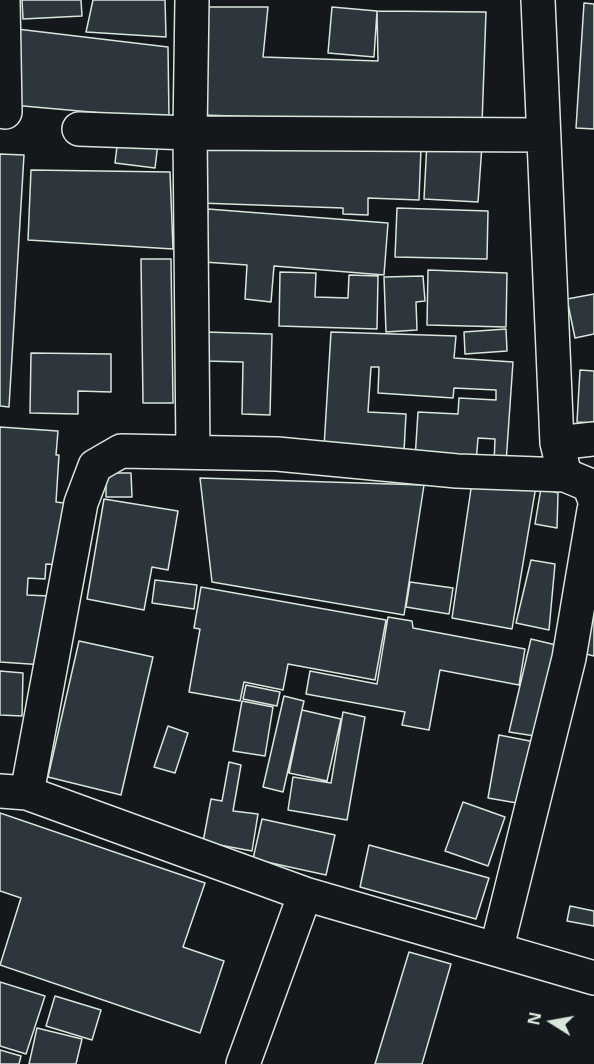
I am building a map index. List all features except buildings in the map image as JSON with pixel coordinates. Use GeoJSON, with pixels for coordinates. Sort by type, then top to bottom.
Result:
{"type":"FeatureCollection","features":[{"type":"Feature","properties":{"kind":"street"},"geometry":{"type":"LineString","coordinates":[[3,0],[5,112]]}},
{"type":"Feature","properties":{"kind":"street"},"geometry":{"type":"LineString","coordinates":[[192,0],[190,133],[193,452]]}},
{"type":"Feature","properties":{"kind":"street"},"geometry":{"type":"LineString","coordinates":[[538,0],[557,443],[565,475]]}},
{"type":"Feature","properties":{"kind":"street"},"geometry":{"type":"LineString","coordinates":[[79,129],[190,133],[542,135]]}},
{"type":"Feature","properties":{"kind":"street"},"geometry":{"type":"LineString","coordinates":[[557,443],[594,439]]}},
{"type":"Feature","properties":{"kind":"street"},"geometry":{"type":"LineString","coordinates":[[594,498],[589,485],[565,475],[457,471],[277,454],[121,451],[95,466],[81,503],[14,791],[305,894],[594,978]]}},
{"type":"Feature","properties":{"kind":"street"},"geometry":{"type":"LineString","coordinates":[[497,948],[581,661],[594,510]]}},
{"type":"Feature","properties":{"kind":"street"},"geometry":{"type":"LineString","coordinates":[[243,1064],[305,894]]}}]}
